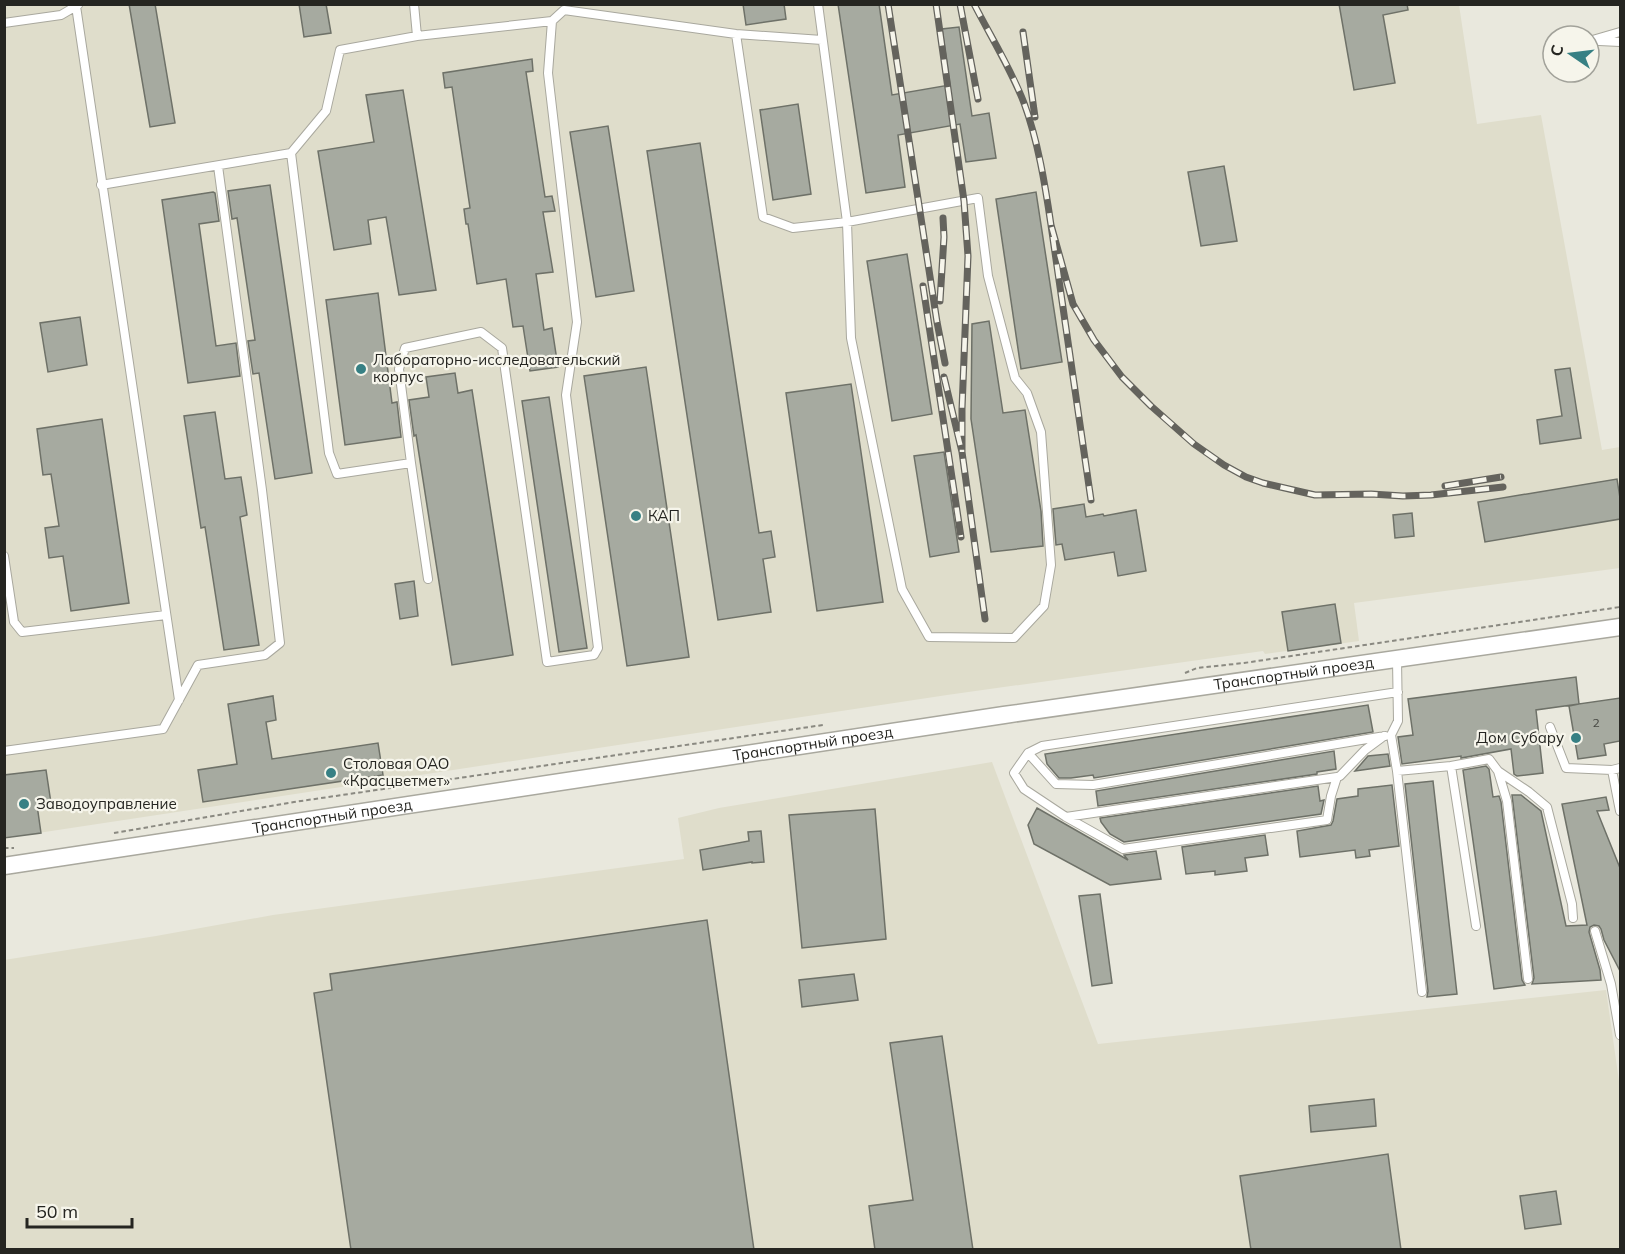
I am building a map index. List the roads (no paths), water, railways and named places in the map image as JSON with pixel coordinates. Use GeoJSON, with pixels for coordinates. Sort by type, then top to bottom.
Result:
{"type":"FeatureCollection","features":[{"type":"Feature","properties":{"kind":"street","name":"Транспортный проезд"},"geometry":{"type":"LineString","coordinates":[[4,866],[1004,716],[1620,627]]}},
{"type":"Feature","properties":{"kind":"lane"},"geometry":{"type":"LineString","coordinates":[[414,4],[417,36]]}},
{"type":"Feature","properties":{"kind":"lane"},"geometry":{"type":"LineString","coordinates":[[736,34],[763,217],[793,228],[847,222],[978,198],[988,276],[1015,378],[1027,393],[1041,432],[1051,565],[1044,606],[1014,638],[929,637],[902,589],[851,338],[847,222],[818,4]]}},
{"type":"Feature","properties":{"kind":"lane"},"geometry":{"type":"LineString","coordinates":[[4,23],[61,15],[77,5],[101,185],[179,700]]}},
{"type":"Feature","properties":{"kind":"lane"},"geometry":{"type":"LineString","coordinates":[[101,185],[291,153],[326,111],[340,50],[417,36],[552,21],[564,10],[736,34],[822,40]]}},
{"type":"Feature","properties":{"kind":"lane"},"geometry":{"type":"LineString","coordinates":[[428,579],[399,369],[405,348],[481,332],[502,348],[547,662],[594,656],[598,648],[566,395],[577,322],[548,73],[552,21]]}},
{"type":"Feature","properties":{"kind":"lane"},"geometry":{"type":"LineString","coordinates":[[1620,32],[1589,41],[1620,42]]}},
{"type":"Feature","properties":{"kind":"lane"},"geometry":{"type":"LineString","coordinates":[[291,153],[329,453],[337,474],[411,463]]}},
{"type":"Feature","properties":{"kind":"lane"},"geometry":{"type":"LineString","coordinates":[[4,751],[163,729],[198,665],[265,655],[280,643],[262,490],[218,166]]}},
{"type":"Feature","properties":{"kind":"lane"},"geometry":{"type":"LineString","coordinates":[[4,556],[14,622],[22,632],[166,615]]}},
{"type":"Feature","properties":{"kind":"lane"},"geometry":{"type":"LineString","coordinates":[[1066,817],[1340,776],[1365,750],[1388,735],[1398,721],[1397,660]]}},
{"type":"Feature","properties":{"kind":"lane"},"geometry":{"type":"LineString","coordinates":[[1337,777],[1330,796],[1328,820],[1123,849],[1066,817],[1024,789],[1014,773],[1028,753],[1042,746],[1398,692]]}},
{"type":"Feature","properties":{"kind":"lane"},"geometry":{"type":"LineString","coordinates":[[1550,727],[1566,768],[1616,769],[1620,811]]}},
{"type":"Feature","properties":{"kind":"lane"},"geometry":{"type":"LineString","coordinates":[[1028,753],[1056,784],[1093,785],[1388,735]]}},
{"type":"Feature","properties":{"kind":"lane"},"geometry":{"type":"LineString","coordinates":[[1388,735],[1396,771],[1422,992]]}},
{"type":"Feature","properties":{"kind":"lane"},"geometry":{"type":"LineString","coordinates":[[1396,771],[1451,766],[1489,759],[1498,771],[1529,792],[1547,807],[1572,904],[1573,918]]}},
{"type":"Feature","properties":{"kind":"lane"},"geometry":{"type":"LineString","coordinates":[[1451,766],[1476,926]]}},
{"type":"Feature","properties":{"kind":"lane"},"geometry":{"type":"LineString","coordinates":[[1498,771],[1507,801],[1528,979]]}},
{"type":"Feature","properties":{"kind":"lane"},"geometry":{"type":"LineString","coordinates":[[1595,931],[1611,984],[1620,1035]]}},
{"type":"Feature","properties":{"kind":"railway"},"geometry":{"type":"LineString","coordinates":[[888,4],[945,363]]}},
{"type":"Feature","properties":{"kind":"railway"},"geometry":{"type":"LineString","coordinates":[[936,4],[964,201],[968,256],[962,452]]}},
{"type":"Feature","properties":{"kind":"railway"},"geometry":{"type":"LineString","coordinates":[[960,4],[978,99]]}},
{"type":"Feature","properties":{"kind":"railway"},"geometry":{"type":"LineString","coordinates":[[974,4],[1007,65],[1029,117],[1044,178],[1051,225]]}},
{"type":"Feature","properties":{"kind":"railway"},"geometry":{"type":"LineString","coordinates":[[1023,32],[1035,117]]}},
{"type":"Feature","properties":{"kind":"railway"},"geometry":{"type":"LineString","coordinates":[[940,301],[943,218]]}},
{"type":"Feature","properties":{"kind":"railway"},"geometry":{"type":"LineString","coordinates":[[1091,500],[1051,225],[1073,304],[1094,340],[1122,377],[1151,406],[1194,444],[1224,465],[1263,483],[1315,495],[1431,495],[1503,487]]}},
{"type":"Feature","properties":{"kind":"railway"},"geometry":{"type":"LineString","coordinates":[[923,286],[961,537]]}},
{"type":"Feature","properties":{"kind":"railway"},"geometry":{"type":"LineString","coordinates":[[944,377],[962,452],[985,619]]}},
{"type":"Feature","properties":{"kind":"railway"},"geometry":{"type":"LineString","coordinates":[[1445,486],[1501,477]]}},
{"type":"Feature","properties":{"kind":"place","name":"Лабораторно-исследовательский корпус"},"geometry":{"type":"Point","coordinates":[361,369]}},
{"type":"Feature","properties":{"kind":"place","name":"КАП"},"geometry":{"type":"Point","coordinates":[636,516]}},
{"type":"Feature","properties":{"kind":"place","name":"Дом Субару"},"geometry":{"type":"Point","coordinates":[1576,738]}},
{"type":"Feature","properties":{"kind":"place","name":"Столовая ОАО «Красцветмет»"},"geometry":{"type":"Point","coordinates":[331,773]}},
{"type":"Feature","properties":{"kind":"place","name":"Заводоуправление"},"geometry":{"type":"Point","coordinates":[24,804]}}]}
